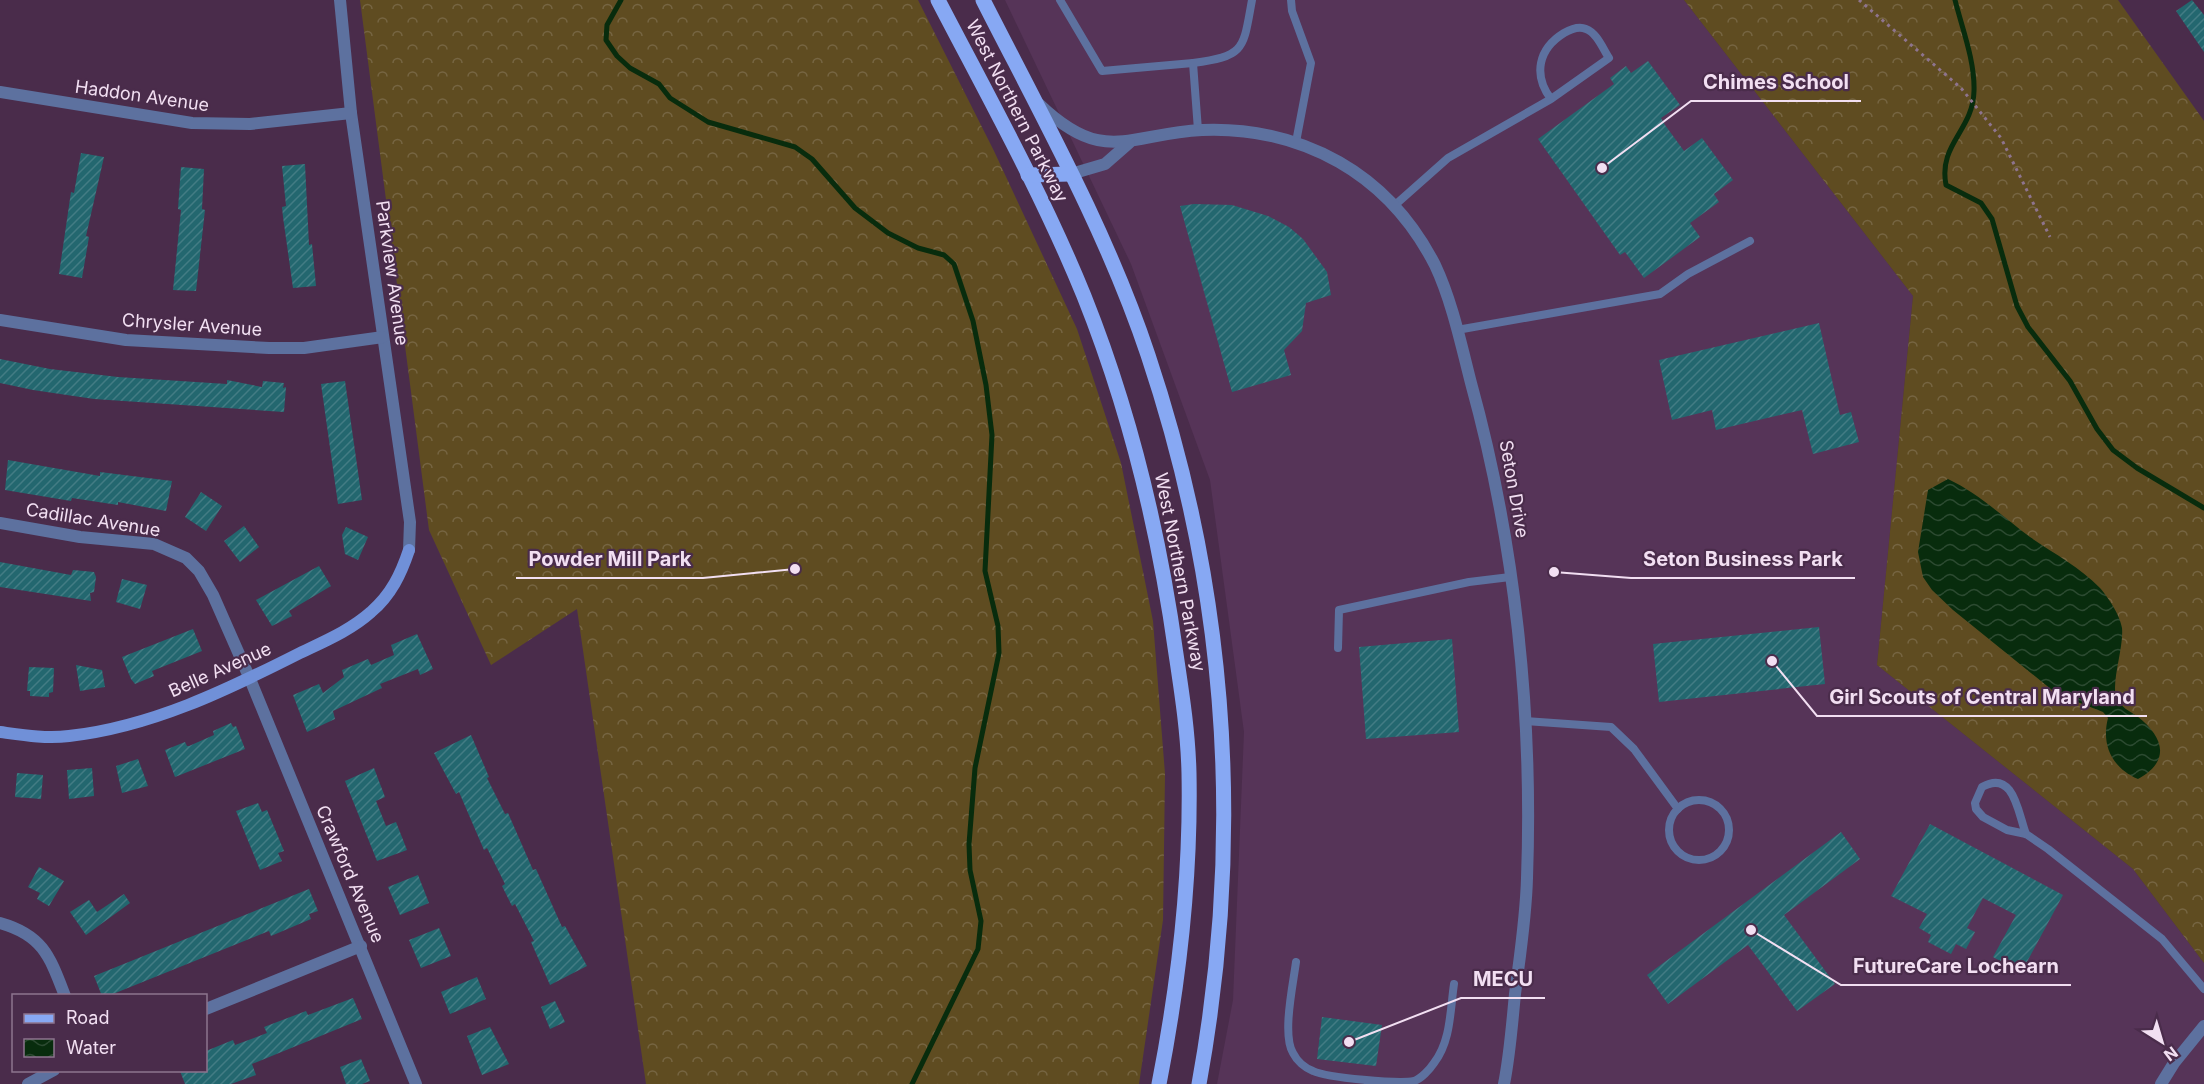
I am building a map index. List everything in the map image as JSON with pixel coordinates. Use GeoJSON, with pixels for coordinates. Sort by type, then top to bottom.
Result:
{"type":"FeatureCollection","features":[{"type":"Feature","properties":{"kind":"main road","name":"West Northern Parkway"},"geometry":{"type":"LineString","coordinates":[[938,0],[1028,175],[1102,341],[1132,439],[1159,548],[1185,701],[1189,773],[1185,892],[1169,1034],[1159,1084]]}},
{"type":"Feature","properties":{"kind":"main road","name":"West Northern Parkway"},"geometry":{"type":"LineString","coordinates":[[983,0],[1071,174],[1117,277],[1148,353],[1189,494],[1214,632],[1225,767],[1216,975],[1199,1084]]}},
{"type":"Feature","properties":{"kind":"main road"},"geometry":{"type":"LineString","coordinates":[[1028,175],[1071,174]]}},
{"type":"Feature","properties":{"kind":"main road"},"geometry":{"type":"LineString","coordinates":[[1204,1054],[1211,1084]]}},
{"type":"Feature","properties":{"kind":"street","name":"Parkview Avenue"},"geometry":{"type":"LineString","coordinates":[[340,0],[351,113],[410,522],[409,550]]}},
{"type":"Feature","properties":{"kind":"street","name":"Haddon Avenue"},"geometry":{"type":"LineString","coordinates":[[0,92],[159,120],[192,123],[250,124],[351,113]]}},
{"type":"Feature","properties":{"kind":"street","name":"Seton Drive"},"geometry":{"type":"LineString","coordinates":[[1034,99],[1071,131],[1087,138],[1129,143],[1198,130],[1255,132],[1296,142],[1358,174],[1395,205],[1416,233],[1436,267],[1457,330],[1491,456],[1510,577],[1525,721],[1527,879],[1523,938],[1504,1084]]}},
{"type":"Feature","properties":{"kind":"street"},"geometry":{"type":"LineString","coordinates":[[1071,174],[1105,164],[1129,143]]}},
{"type":"Feature","properties":{"kind":"street","name":"Chrysler Avenue"},"geometry":{"type":"LineString","coordinates":[[0,320],[126,340],[269,348],[304,348],[383,337]]}},
{"type":"Feature","properties":{"kind":"street","name":"Cadillac Avenue"},"geometry":{"type":"LineString","coordinates":[[0,523],[80,537],[154,544],[186,558],[199,571],[213,595],[250,679]]}},
{"type":"Feature","properties":{"kind":"street","name":"Belle Avenue"},"geometry":{"type":"LineString","coordinates":[[0,732],[65,737],[134,725],[250,679],[351,628],[372,612],[389,593],[401,574],[409,550]]}},
{"type":"Feature","properties":{"kind":"street","name":"Crawford Avenue"},"geometry":{"type":"LineString","coordinates":[[250,679],[416,1084]]}},
{"type":"Feature","properties":{"kind":"street"},"geometry":{"type":"LineString","coordinates":[[0,923],[22,931],[44,948],[64,994]]}},
{"type":"Feature","properties":{"kind":"street"},"geometry":{"type":"LineString","coordinates":[[207,1009],[361,946]]}},
{"type":"Feature","properties":{"kind":"street"},"geometry":{"type":"LineString","coordinates":[[2162,1084],[2174,1063],[2204,1026]]}},
{"type":"Feature","properties":{"kind":"street"},"geometry":{"type":"LineString","coordinates":[[28,1084],[52,1072]]}},
{"type":"Feature","properties":{"kind":"lane"},"geometry":{"type":"LineString","coordinates":[[1060,0],[1102,71],[1193,63],[1232,55],[1244,42],[1252,0]]}},
{"type":"Feature","properties":{"kind":"lane"},"geometry":{"type":"LineString","coordinates":[[1291,0],[1292,11],[1311,63],[1296,142]]}},
{"type":"Feature","properties":{"kind":"lane"},"geometry":{"type":"LineString","coordinates":[[1395,205],[1448,158],[1551,99],[1609,58],[1593,34],[1586,29],[1577,28],[1567,32],[1552,41],[1544,52],[1539,64],[1539,78],[1542,88],[1551,99]]}},
{"type":"Feature","properties":{"kind":"lane"},"geometry":{"type":"LineString","coordinates":[[1193,63],[1198,130]]}},
{"type":"Feature","properties":{"kind":"lane"},"geometry":{"type":"LineString","coordinates":[[1457,330],[1660,294],[1688,274],[1750,242]]}},
{"type":"Feature","properties":{"kind":"lane"},"geometry":{"type":"LineString","coordinates":[[1338,648],[1339,610],[1469,582],[1510,577]]}},
{"type":"Feature","properties":{"kind":"lane"},"geometry":{"type":"LineString","coordinates":[[1525,721],[1611,727],[1635,749],[1678,809]]}},
{"type":"Feature","properties":{"kind":"lane"},"geometry":{"type":"LineString","coordinates":[[2026,834],[2012,791],[2007,785],[1990,783],[1982,787],[1977,794],[1976,809],[1983,817],[2007,830],[2026,834],[2162,939],[2204,989]]}},
{"type":"Feature","properties":{"kind":"lane"},"geometry":{"type":"LineString","coordinates":[[1696,800],[1709,802],[1719,807],[1727,820],[1729,830],[1726,844],[1718,854],[1699,861],[1687,858],[1676,850],[1669,831],[1671,820],[1678,809],[1696,800]]}},
{"type":"Feature","properties":{"kind":"lane"},"geometry":{"type":"LineString","coordinates":[[1296,963],[1288,1041],[1293,1054],[1302,1065],[1314,1072],[1329,1076],[1399,1083],[1414,1082],[1435,1063],[1446,1042],[1454,984]]}},
{"type":"Feature","properties":{"kind":"path"},"geometry":{"type":"LineString","coordinates":[[1859,0],[1961,88],[2001,138],[2050,237]]}},
{"type":"Feature","properties":{"kind":"shaded area"},"geometry":{"type":"Polygon","coordinates":[[[1005,0],[1684,0],[1913,296],[1877,665],[2133,869],[2204,963],[2204,1084],[1217,1084],[1233,1000],[1244,732],[1210,480],[1131,264],[1005,0]]]}},
{"type":"Feature","properties":{"kind":"green space"},"geometry":{"type":"Polygon","coordinates":[[[360,0],[918,0],[994,151],[1077,329],[1121,463],[1153,621],[1165,774],[1163,920],[1139,1084],[646,1084],[577,609],[491,665],[429,530],[360,0]]]}},
{"type":"Feature","properties":{"kind":"green space"},"geometry":{"type":"Polygon","coordinates":[[[1684,0],[2118,0],[2204,121],[2204,963],[2133,869],[1877,665],[1913,296],[1684,0]]]}},
{"type":"Feature","properties":{"kind":"water"},"geometry":{"type":"Polygon","coordinates":[[[1948,479],[1980,498],[2030,537],[2084,573],[2110,601],[2122,628],[2115,685],[2117,699],[2123,707],[2146,724],[2158,740],[2159,757],[2156,765],[2149,772],[2138,779],[2121,769],[2108,746],[2106,728],[2108,718],[2103,712],[2057,694],[1953,610],[1932,590],[1923,577],[1918,552],[1928,490],[1948,479]]]}},
{"type":"Feature","properties":{"kind":"building"},"geometry":{"type":"Polygon","coordinates":[[[2192,0],[2204,15],[2204,52],[2176,11],[2192,0]]]}},
{"type":"Feature","properties":{"kind":"building"},"geometry":{"type":"Polygon","coordinates":[[[1648,61],[1680,105],[1661,118],[1665,125],[1684,151],[1702,138],[1733,180],[1714,194],[1719,202],[1690,223],[1700,237],[1644,278],[1625,252],[1620,255],[1538,139],[1614,84],[1610,78],[1626,66],[1631,73],[1648,61]]]}},
{"type":"Feature","properties":{"kind":"building"},"geometry":{"type":"Polygon","coordinates":[[[81,153],[104,157],[86,236],[89,237],[82,278],[59,274],[71,192],[74,193],[81,153]]]}},
{"type":"Feature","properties":{"kind":"building"},"geometry":{"type":"Polygon","coordinates":[[[305,164],[309,245],[312,244],[316,286],[293,288],[282,207],[286,206],[282,166],[305,164]]]}},
{"type":"Feature","properties":{"kind":"building"},"geometry":{"type":"Polygon","coordinates":[[[181,167],[204,169],[202,209],[205,210],[196,291],[173,290],[181,210],[178,209],[181,167]]]}},
{"type":"Feature","properties":{"kind":"building"},"geometry":{"type":"Polygon","coordinates":[[[1232,205],[1268,216],[1289,227],[1303,239],[1327,272],[1331,295],[1306,303],[1302,331],[1284,350],[1291,375],[1232,392],[1180,206],[1232,205]]]}},
{"type":"Feature","properties":{"kind":"building"},"geometry":{"type":"Polygon","coordinates":[[[1819,323],[1840,415],[1851,412],[1859,442],[1813,454],[1802,410],[1716,430],[1712,410],[1672,420],[1659,360],[1819,323]]]}},
{"type":"Feature","properties":{"kind":"building"},"geometry":{"type":"Polygon","coordinates":[[[0,359],[50,369],[118,377],[227,384],[227,380],[262,387],[263,381],[284,383],[283,388],[286,387],[284,412],[94,399],[33,390],[0,383],[0,359]]]}},
{"type":"Feature","properties":{"kind":"building"},"geometry":{"type":"Polygon","coordinates":[[[345,381],[362,500],[338,504],[321,384],[345,381]]]}},
{"type":"Feature","properties":{"kind":"building"},"geometry":{"type":"Polygon","coordinates":[[[8,460],[100,476],[100,472],[172,481],[166,511],[118,502],[118,505],[72,498],[71,501],[5,490],[8,460]]]}},
{"type":"Feature","properties":{"kind":"building"},"geometry":{"type":"Polygon","coordinates":[[[201,492],[222,506],[206,531],[185,517],[201,492]]]}},
{"type":"Feature","properties":{"kind":"building"},"geometry":{"type":"Polygon","coordinates":[[[244,526],[259,547],[240,562],[224,541],[244,526]]]}},
{"type":"Feature","properties":{"kind":"building"},"geometry":{"type":"Polygon","coordinates":[[[346,527],[368,537],[358,560],[345,554],[342,535],[346,527]]]}},
{"type":"Feature","properties":{"kind":"building"},"geometry":{"type":"Polygon","coordinates":[[[0,562],[71,575],[73,570],[94,572],[96,577],[94,592],[90,593],[91,601],[0,587],[0,562]]]}},
{"type":"Feature","properties":{"kind":"building"},"geometry":{"type":"Polygon","coordinates":[[[319,566],[331,586],[289,611],[292,616],[272,626],[256,600],[319,566]]]}},
{"type":"Feature","properties":{"kind":"building"},"geometry":{"type":"Polygon","coordinates":[[[122,579],[147,585],[140,609],[116,602],[122,579]]]}},
{"type":"Feature","properties":{"kind":"building"},"geometry":{"type":"Polygon","coordinates":[[[1819,627],[1825,684],[1659,702],[1653,644],[1819,627]]]}},
{"type":"Feature","properties":{"kind":"building"},"geometry":{"type":"Polygon","coordinates":[[[193,629],[202,651],[152,671],[154,676],[135,684],[122,657],[193,629]]]}},
{"type":"Feature","properties":{"kind":"building"},"geometry":{"type":"Polygon","coordinates":[[[417,634],[433,669],[420,675],[418,669],[380,684],[382,688],[333,711],[335,719],[307,732],[293,695],[319,684],[323,693],[344,677],[342,670],[368,659],[371,665],[394,655],[391,645],[417,634]]]}},
{"type":"Feature","properties":{"kind":"building"},"geometry":{"type":"Polygon","coordinates":[[[1452,639],[1459,732],[1366,739],[1359,647],[1452,639]]]}},
{"type":"Feature","properties":{"kind":"building"},"geometry":{"type":"Polygon","coordinates":[[[76,665],[102,670],[105,687],[80,691],[76,665]]]}},
{"type":"Feature","properties":{"kind":"building"},"geometry":{"type":"Polygon","coordinates":[[[29,667],[54,668],[53,692],[49,693],[49,697],[30,696],[30,691],[27,691],[29,667]]]}},
{"type":"Feature","properties":{"kind":"building"},"geometry":{"type":"Polygon","coordinates":[[[231,723],[233,727],[236,726],[245,749],[175,777],[165,750],[185,742],[189,746],[214,735],[213,731],[231,723]]]}},
{"type":"Feature","properties":{"kind":"building"},"geometry":{"type":"Polygon","coordinates":[[[471,735],[489,777],[487,778],[505,814],[508,813],[533,870],[536,869],[562,927],[565,926],[587,966],[550,985],[531,942],[534,941],[515,904],[512,906],[502,886],[505,884],[487,848],[484,850],[459,792],[456,794],[434,753],[471,735]]]}},
{"type":"Feature","properties":{"kind":"building"},"geometry":{"type":"Polygon","coordinates":[[[138,759],[148,786],[122,793],[116,766],[138,759]]]}},
{"type":"Feature","properties":{"kind":"building"},"geometry":{"type":"Polygon","coordinates":[[[92,768],[94,796],[69,799],[67,770],[92,768]]]}},
{"type":"Feature","properties":{"kind":"building"},"geometry":{"type":"Polygon","coordinates":[[[374,768],[385,797],[376,801],[386,826],[396,822],[407,850],[377,861],[345,781],[374,768]]]}},
{"type":"Feature","properties":{"kind":"building"},"geometry":{"type":"Polygon","coordinates":[[[17,773],[43,775],[41,799],[15,797],[17,773]]]}},
{"type":"Feature","properties":{"kind":"building"},"geometry":{"type":"Polygon","coordinates":[[[258,803],[262,812],[267,810],[284,851],[278,853],[282,861],[260,870],[236,811],[258,803]]]}},
{"type":"Feature","properties":{"kind":"building"},"geometry":{"type":"Polygon","coordinates":[[[1930,824],[2063,895],[2021,973],[1993,957],[2016,915],[1983,898],[1967,928],[1975,932],[1966,949],[1956,944],[1951,954],[1928,942],[1931,935],[1919,928],[1927,914],[1891,896],[1930,824]]]}},
{"type":"Feature","properties":{"kind":"building"},"geometry":{"type":"Polygon","coordinates":[[[1841,832],[1860,859],[1784,915],[1835,984],[1797,1011],[1748,945],[1668,1004],[1647,975],[1841,832]]]}},
{"type":"Feature","properties":{"kind":"building"},"geometry":{"type":"Polygon","coordinates":[[[39,867],[64,881],[49,906],[37,899],[40,893],[28,887],[39,867]]]}},
{"type":"Feature","properties":{"kind":"building"},"geometry":{"type":"Polygon","coordinates":[[[418,875],[429,903],[400,915],[388,887],[418,875]]]}},
{"type":"Feature","properties":{"kind":"building"},"geometry":{"type":"Polygon","coordinates":[[[309,889],[318,911],[309,914],[311,919],[271,936],[269,931],[113,994],[101,994],[94,976],[309,889]]]}},
{"type":"Feature","properties":{"kind":"building"},"geometry":{"type":"Polygon","coordinates":[[[124,894],[130,903],[86,935],[70,912],[89,900],[97,912],[124,894]]]}},
{"type":"Feature","properties":{"kind":"building"},"geometry":{"type":"Polygon","coordinates":[[[439,928],[451,956],[421,968],[409,940],[439,928]]]}},
{"type":"Feature","properties":{"kind":"building"},"geometry":{"type":"Polygon","coordinates":[[[477,977],[486,999],[450,1014],[441,992],[477,977]]]}},
{"type":"Feature","properties":{"kind":"building"},"geometry":{"type":"Polygon","coordinates":[[[353,998],[362,1019],[252,1064],[256,1075],[231,1084],[185,1084],[180,1072],[207,1072],[207,1051],[233,1040],[235,1045],[267,1033],[264,1027],[306,1011],[308,1015],[353,998]]]}},
{"type":"Feature","properties":{"kind":"building"},"geometry":{"type":"Polygon","coordinates":[[[555,1001],[565,1022],[550,1029],[541,1007],[555,1001]]]}},
{"type":"Feature","properties":{"kind":"building"},"geometry":{"type":"Polygon","coordinates":[[[1322,1017],[1382,1025],[1376,1066],[1317,1059],[1322,1017]]]}},
{"type":"Feature","properties":{"kind":"building"},"geometry":{"type":"Polygon","coordinates":[[[490,1027],[509,1064],[482,1075],[467,1036],[490,1027]]]}},
{"type":"Feature","properties":{"kind":"building"},"geometry":{"type":"Polygon","coordinates":[[[361,1059],[370,1081],[362,1084],[346,1084],[340,1067],[361,1059]]]}},
{"type":"Feature","properties":{"kind":"waterway"},"geometry":{"type":"LineString","coordinates":[[621,0],[607,25],[606,40],[617,56],[630,68],[659,84],[670,98],[708,122],[795,147],[812,159],[855,208],[888,233],[918,248],[944,255],[954,264],[973,321],[986,385],[992,435],[985,571],[998,626],[999,653],[975,768],[969,844],[970,870],[981,921],[978,949],[912,1084]]}},
{"type":"Feature","properties":{"kind":"waterway"},"geometry":{"type":"LineString","coordinates":[[1955,0],[1970,56],[1974,91],[1968,117],[1947,159],[1946,185],[1981,203],[1992,219],[2017,306],[2028,327],[2070,381],[2097,429],[2113,450],[2137,468],[2204,508]]}},
{"type":"Feature","properties":{"kind":"place","name":"Chimes School"},"geometry":{"type":"Point","coordinates":[1602,168]}},
{"type":"Feature","properties":{"kind":"place","name":"Powder Mill Park"},"geometry":{"type":"Point","coordinates":[795,569]}},
{"type":"Feature","properties":{"kind":"place","name":"Seton Business Park"},"geometry":{"type":"Point","coordinates":[1554,572]}},
{"type":"Feature","properties":{"kind":"place","name":"Girl Scouts of Central Maryland"},"geometry":{"type":"Point","coordinates":[1772,661]}},
{"type":"Feature","properties":{"kind":"place","name":"FutureCare Lochearn"},"geometry":{"type":"Point","coordinates":[1751,930]}},
{"type":"Feature","properties":{"kind":"place","name":"MECU"},"geometry":{"type":"Point","coordinates":[1349,1042]}}]}
